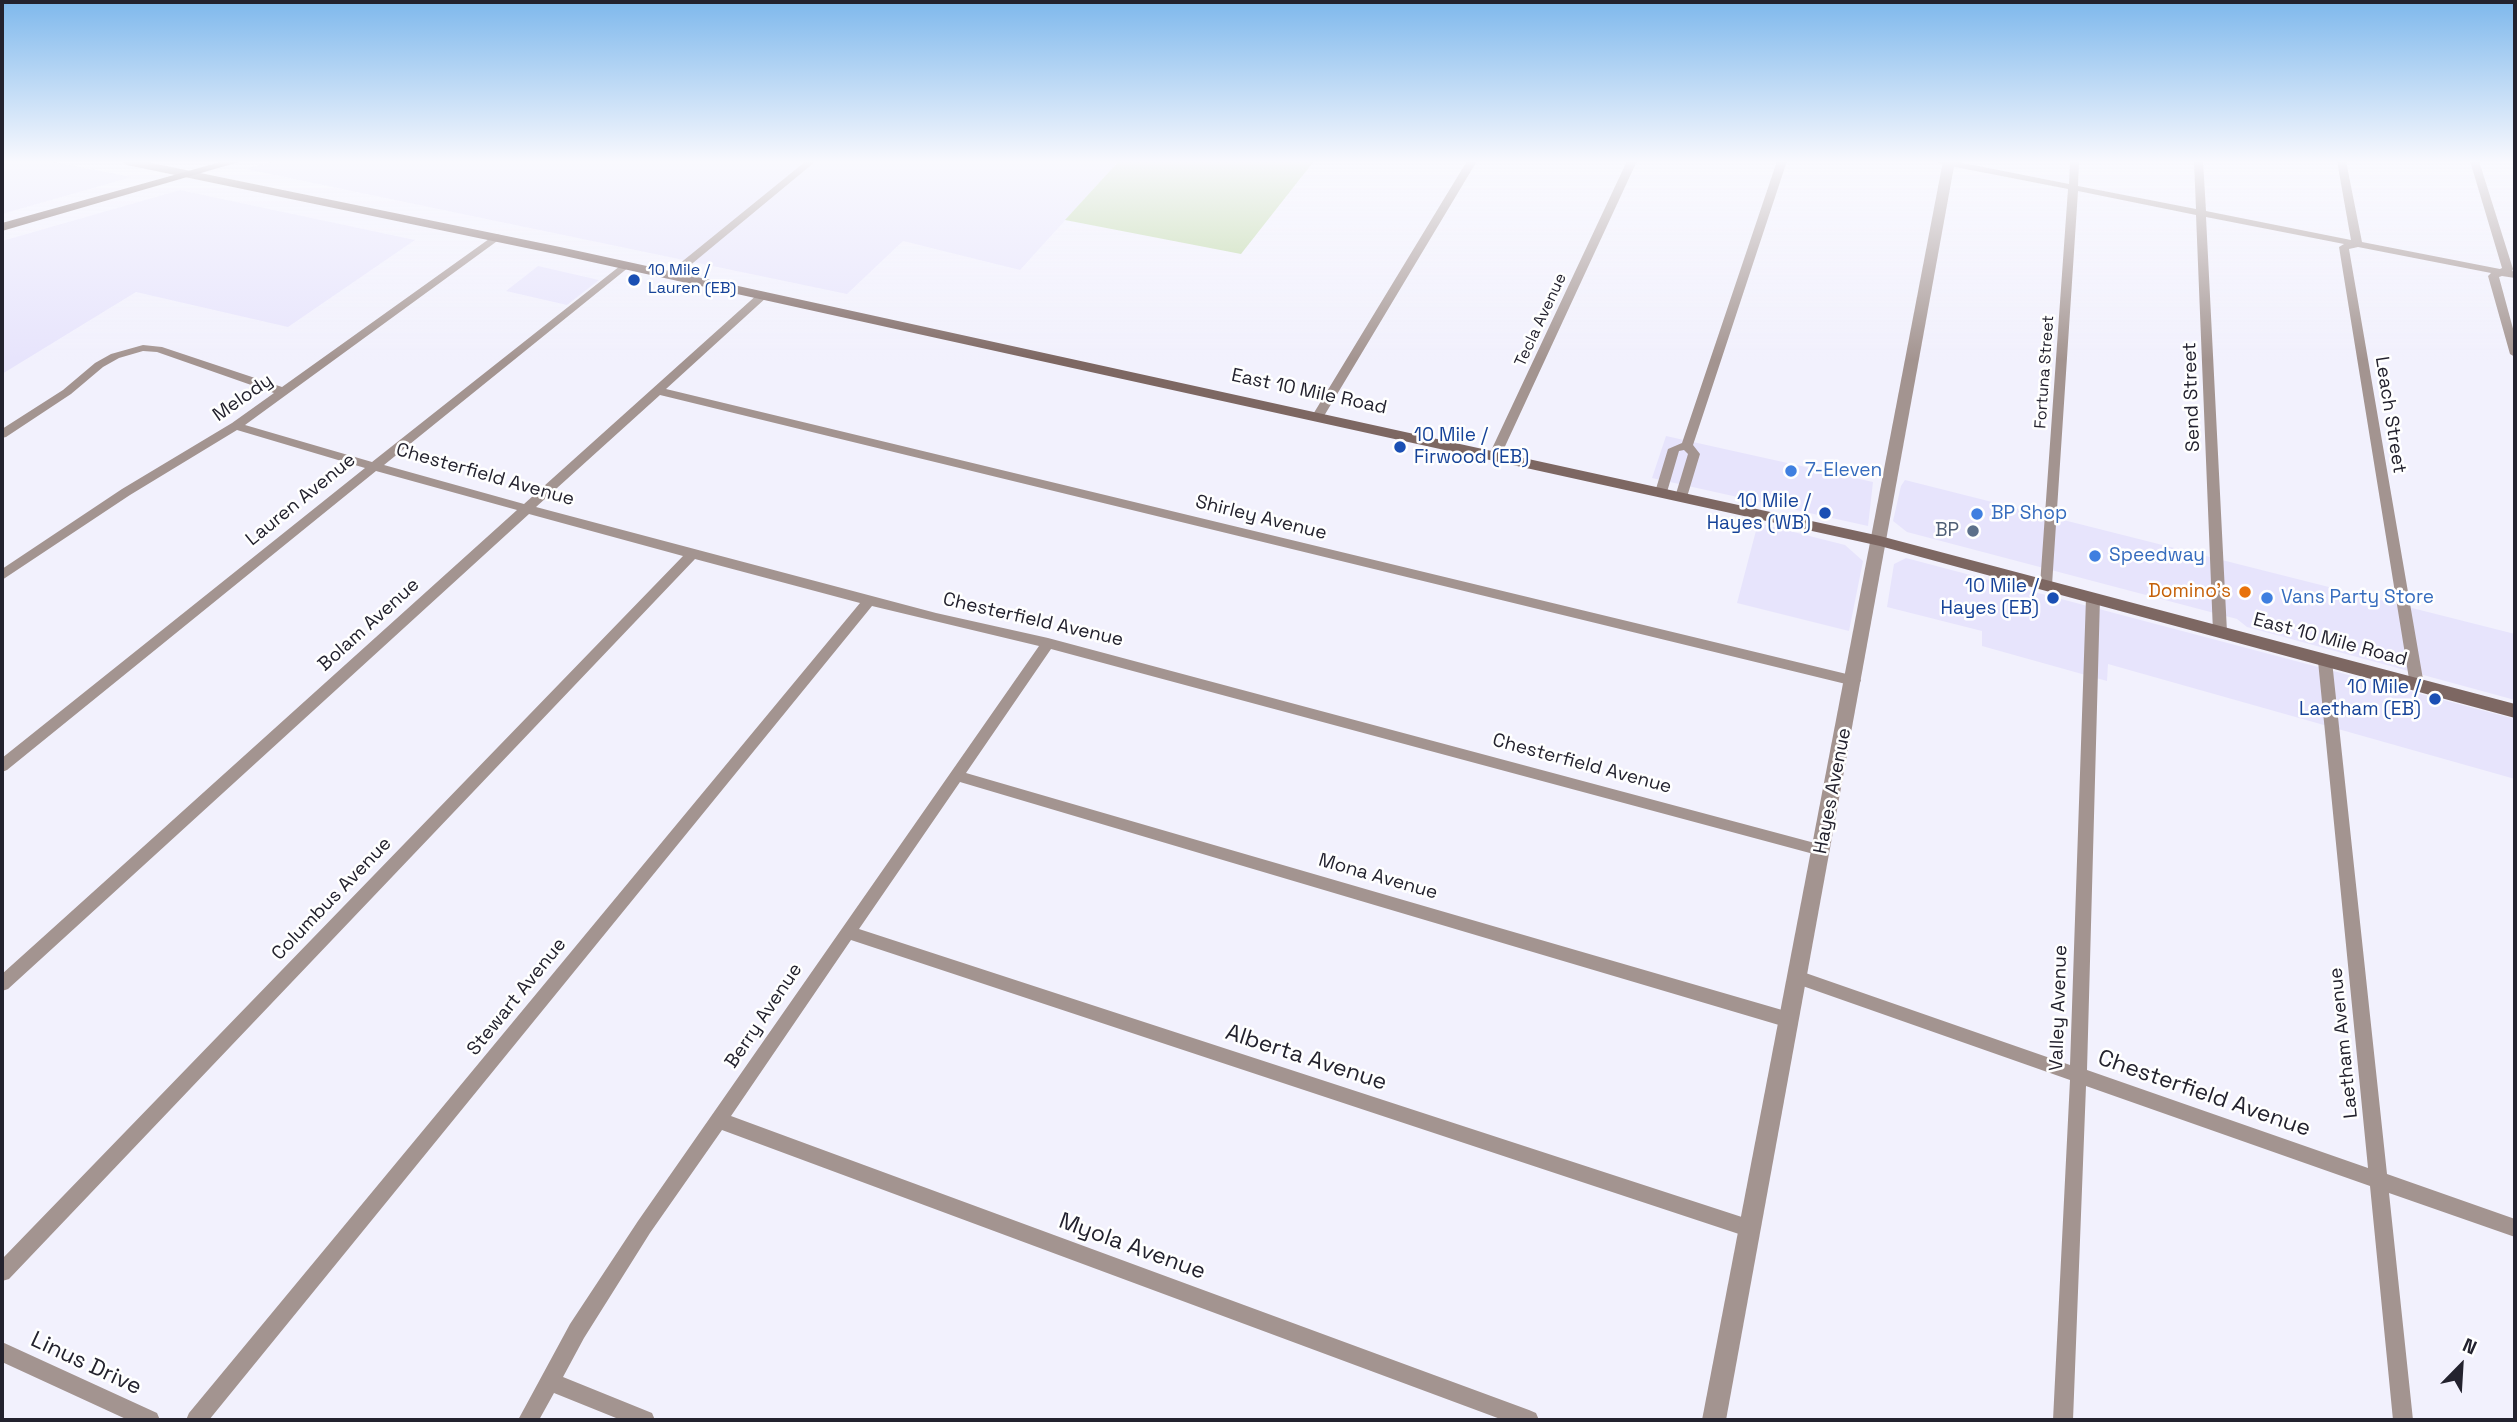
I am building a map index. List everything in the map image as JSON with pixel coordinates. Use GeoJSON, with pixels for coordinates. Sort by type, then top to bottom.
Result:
{"type":"FeatureCollection","features":[{"type":"Feature","properties":{"kind":"main road","name":"East 10 Mile Road"},"geometry":{"type":"LineString","coordinates":[[449,227],[1880,541],[2515,711]]}},
{"type":"Feature","properties":{"kind":"street"},"geometry":{"type":"LineString","coordinates":[[672,275],[730,227]]}},
{"type":"Feature","properties":{"kind":"street"},"geometry":{"type":"LineString","coordinates":[[1318,416],[1432,227]]}},
{"type":"Feature","properties":{"kind":"street","name":"Tecla Avenue"},"geometry":{"type":"LineString","coordinates":[[1495,455],[1601,227]]}},
{"type":"Feature","properties":{"kind":"street"},"geometry":{"type":"LineString","coordinates":[[1687,445],[1760,227]]}},
{"type":"Feature","properties":{"kind":"street","name":"Hayes Avenue"},"geometry":{"type":"LineString","coordinates":[[1714,1420],[1880,541],[1934,227]]}},
{"type":"Feature","properties":{"kind":"street","name":"Fortuna Street"},"geometry":{"type":"LineString","coordinates":[[2046,585],[2070,227]]}},
{"type":"Feature","properties":{"kind":"street","name":"Send Street"},"geometry":{"type":"LineString","coordinates":[[2203,227],[2220,632]]}},
{"type":"Feature","properties":{"kind":"street"},"geometry":{"type":"LineString","coordinates":[[2271,227],[2515,275]]}},
{"type":"Feature","properties":{"kind":"street"},"geometry":{"type":"LineString","coordinates":[[2354,227],[2357,244]]}},
{"type":"Feature","properties":{"kind":"street"},"geometry":{"type":"LineString","coordinates":[[2495,227],[2508,269],[2493,276],[2515,354]]}},
{"type":"Feature","properties":{"kind":"street","name":"Melody"},"geometry":{"type":"LineString","coordinates":[[2,575],[126,492],[236,426],[496,237]]}},
{"type":"Feature","properties":{"kind":"street","name":"Leach Street"},"geometry":{"type":"LineString","coordinates":[[2357,244],[2344,247],[2417,685]]}},
{"type":"Feature","properties":{"kind":"street","name":"Lauren Avenue"},"geometry":{"type":"LineString","coordinates":[[2,766],[625,265]]}},
{"type":"Feature","properties":{"kind":"street","name":"Bolam Avenue"},"geometry":{"type":"LineString","coordinates":[[2,984],[763,295]]}},
{"type":"Feature","properties":{"kind":"street"},"geometry":{"type":"LineString","coordinates":[[2,434],[67,392],[99,365],[116,356],[143,348],[158,349],[284,392]]}},
{"type":"Feature","properties":{"kind":"street","name":"Shirley Avenue"},"geometry":{"type":"LineString","coordinates":[[659,391],[1854,681]]}},
{"type":"Feature","properties":{"kind":"street","name":"Chesterfield Avenue"},"geometry":{"type":"LineString","coordinates":[[236,426],[692,554],[869,601],[1048,643],[1821,850]]}},
{"type":"Feature","properties":{"kind":"street"},"geometry":{"type":"LineString","coordinates":[[1661,492],[1674,449],[1687,445]]}},
{"type":"Feature","properties":{"kind":"street"},"geometry":{"type":"LineString","coordinates":[[1681,497],[1694,454],[1687,445]]}},
{"type":"Feature","properties":{"kind":"street","name":"Columbus Avenue"},"geometry":{"type":"LineString","coordinates":[[2,1272],[692,554]]}},
{"type":"Feature","properties":{"kind":"street","name":"Valley Avenue"},"geometry":{"type":"LineString","coordinates":[[2063,1420],[2094,598]]}},
{"type":"Feature","properties":{"kind":"street","name":"Stewart Avenue"},"geometry":{"type":"LineString","coordinates":[[197,1420],[869,601]]}},
{"type":"Feature","properties":{"kind":"street","name":"Berry Avenue"},"geometry":{"type":"LineString","coordinates":[[528,1420],[644,1227],[1048,643]]}},
{"type":"Feature","properties":{"kind":"street","name":"Laetham Avenue"},"geometry":{"type":"LineString","coordinates":[[2325,661],[2403,1420]]}},
{"type":"Feature","properties":{"kind":"street","name":"Mona Avenue"},"geometry":{"type":"LineString","coordinates":[[955,775],[1789,1020]]}},
{"type":"Feature","properties":{"kind":"street","name":"Alberta Avenue"},"geometry":{"type":"LineString","coordinates":[[847,932],[1751,1229]]}},
{"type":"Feature","properties":{"kind":"street","name":"Chesterfield Avenue"},"geometry":{"type":"LineString","coordinates":[[1797,977],[2515,1228]]}},
{"type":"Feature","properties":{"kind":"street","name":"Myola Avenue"},"geometry":{"type":"LineString","coordinates":[[719,1120],[1529,1420]]}},
{"type":"Feature","properties":{"kind":"street","name":"Linus Drive"},"geometry":{"type":"LineString","coordinates":[[2,1352],[150,1420]]}},
{"type":"Feature","properties":{"kind":"street"},"geometry":{"type":"LineString","coordinates":[[549,1381],[645,1420]]}},
{"type":"Feature","properties":{"kind":"shaded area"},"geometry":{"type":"Polygon","coordinates":[[[50,227],[356,227],[415,240],[288,327],[136,292],[2,374],[2,241],[50,227]]]}},
{"type":"Feature","properties":{"kind":"shaded area"},"geometry":{"type":"Polygon","coordinates":[[[527,227],[1059,227],[1020,270],[903,241],[847,294],[527,227]]]}},
{"type":"Feature","properties":{"kind":"shaded area"},"geometry":{"type":"Polygon","coordinates":[[[538,266],[599,280],[567,305],[506,291],[538,266]]]}},
{"type":"Feature","properties":{"kind":"shaded area"},"geometry":{"type":"Polygon","coordinates":[[[1666,436],[1873,482],[1868,526],[1652,478],[1666,436]]]}},
{"type":"Feature","properties":{"kind":"shaded area"},"geometry":{"type":"Polygon","coordinates":[[[1905,480],[2515,634],[2515,700],[2247,627],[2237,619],[1907,532],[1893,521],[1901,486],[1905,480]]]}},
{"type":"Feature","properties":{"kind":"shaded area"},"geometry":{"type":"Polygon","coordinates":[[[1758,523],[1845,545],[1863,561],[1849,631],[1737,603],[1758,523]]]}},
{"type":"Feature","properties":{"kind":"shaded area"},"geometry":{"type":"Polygon","coordinates":[[[1906,558],[2515,719],[2515,779],[2108,664],[2107,681],[1982,646],[1982,631],[1887,607],[1894,564],[1906,558]]]}},
{"type":"Feature","properties":{"kind":"green space"},"geometry":{"type":"Polygon","coordinates":[[[1103,227],[1262,227],[1241,254],[1103,227]]]}},
{"type":"Feature","properties":{"kind":"place","name":"10 Mile / Lauren (EB)"},"geometry":{"type":"Point","coordinates":[634,280]}},
{"type":"Feature","properties":{"kind":"place","name":"10 Mile / Firwood (EB)"},"geometry":{"type":"Point","coordinates":[1400,447]}},
{"type":"Feature","properties":{"kind":"place","name":"7-Eleven"},"geometry":{"type":"Point","coordinates":[1791,471]}},
{"type":"Feature","properties":{"kind":"place","name":"10 Mile / Hayes (WB)"},"geometry":{"type":"Point","coordinates":[1825,513]}},
{"type":"Feature","properties":{"kind":"place","name":"BP Shop"},"geometry":{"type":"Point","coordinates":[1977,514]}},
{"type":"Feature","properties":{"kind":"place","name":"BP"},"geometry":{"type":"Point","coordinates":[1973,531]}},
{"type":"Feature","properties":{"kind":"place","name":"Speedway"},"geometry":{"type":"Point","coordinates":[2095,556]}},
{"type":"Feature","properties":{"kind":"place","name":"Domino's"},"geometry":{"type":"Point","coordinates":[2245,592]}},
{"type":"Feature","properties":{"kind":"place","name":"10 Mile / Hayes (EB)"},"geometry":{"type":"Point","coordinates":[2053,598]}},
{"type":"Feature","properties":{"kind":"place","name":"Vans Party Store"},"geometry":{"type":"Point","coordinates":[2267,598]}},
{"type":"Feature","properties":{"kind":"place","name":"10 Mile / Laetham (EB)"},"geometry":{"type":"Point","coordinates":[2435,699]}}]}
